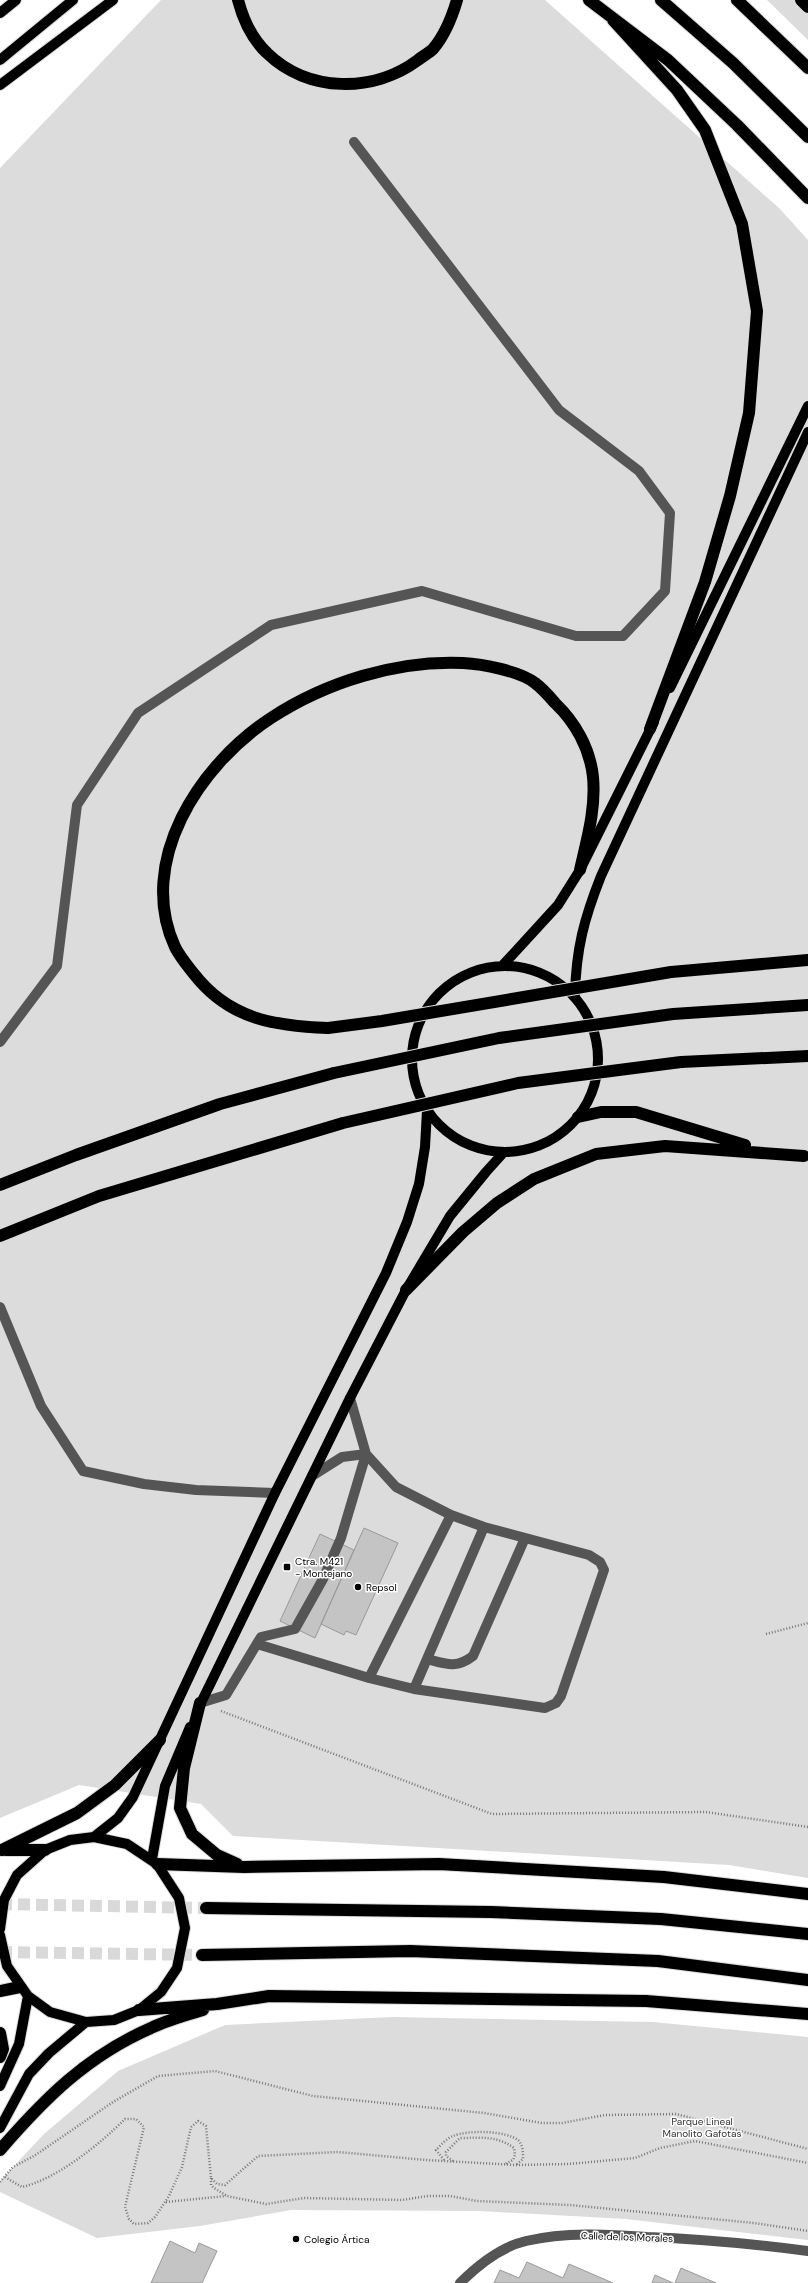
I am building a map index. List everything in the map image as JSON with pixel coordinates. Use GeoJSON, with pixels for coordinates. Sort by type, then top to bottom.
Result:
{"type":"FeatureCollection","features":[{"type":"Feature","properties":{"kind":"highway"},"geometry":{"type":"LineString","coordinates":[[238,0],[243,18],[266,53],[292,72],[319,82],[344,84],[368,83],[407,68],[432,49],[450,23],[457,0]]}},
{"type":"Feature","properties":{"kind":"highway"},"geometry":{"type":"LineString","coordinates":[[589,0],[613,20],[668,60],[737,125],[808,198]]}},
{"type":"Feature","properties":{"kind":"highway"},"geometry":{"type":"LineString","coordinates":[[661,0],[733,63],[808,137]]}},
{"type":"Feature","properties":{"kind":"highway"},"geometry":{"type":"LineString","coordinates":[[737,0],[808,68]]}},
{"type":"Feature","properties":{"kind":"highway"},"geometry":{"type":"LineString","coordinates":[[801,0],[808,7]]}},
{"type":"Feature","properties":{"kind":"highway"},"geometry":{"type":"LineString","coordinates":[[613,20],[677,90],[705,130],[742,224],[758,311],[749,413],[730,496],[705,582],[650,729]]}},
{"type":"Feature","properties":{"kind":"highway"},"geometry":{"type":"LineString","coordinates":[[580,870],[594,808],[593,775],[585,743],[566,713],[534,682],[485,664],[442,662],[397,667],[327,689],[270,719],[233,750],[204,782],[180,817],[168,854],[162,890],[167,929],[178,954],[210,993],[238,1012],[258,1020],[287,1026],[328,1028],[382,1021],[671,972],[808,960]]}},
{"type":"Feature","properties":{"kind":"highway"},"geometry":{"type":"LineString","coordinates":[[0,1185],[76,1155],[220,1104],[334,1073],[499,1038],[673,1014],[808,1004]]}},
{"type":"Feature","properties":{"kind":"highway"},"geometry":{"type":"LineString","coordinates":[[0,1236],[99,1196],[343,1123],[518,1083],[681,1062],[808,1056]]}},
{"type":"Feature","properties":{"kind":"highway"},"geometry":{"type":"LineString","coordinates":[[578,1117],[601,1112],[636,1112],[667,1120],[731,1142],[806,1156]]}},
{"type":"Feature","properties":{"kind":"highway"},"geometry":{"type":"LineString","coordinates":[[406,1290],[463,1232],[497,1204],[534,1179],[596,1154],[665,1146],[806,1156]]}},
{"type":"Feature","properties":{"kind":"highway"},"geometry":{"type":"LineString","coordinates":[[200,1703],[184,1768],[180,1808],[192,1834],[217,1855],[244,1867]]}},
{"type":"Feature","properties":{"kind":"highway"},"geometry":{"type":"LineString","coordinates":[[1,1850],[77,1813],[115,1785],[160,1740]]}},
{"type":"Feature","properties":{"kind":"highway"},"geometry":{"type":"LineString","coordinates":[[1,1850],[45,1850]]}},
{"type":"Feature","properties":{"kind":"highway"},"geometry":{"type":"LineString","coordinates":[[154,1861],[244,1867],[439,1864],[664,1877],[808,1894]]}},
{"type":"Feature","properties":{"kind":"highway"},"geometry":{"type":"LineString","coordinates":[[206,1908],[499,1912],[661,1919],[808,1934]]}},
{"type":"Feature","properties":{"kind":"highway"},"geometry":{"type":"LineString","coordinates":[[202,1955],[410,1951],[619,1959],[658,1961],[808,1980]]}},
{"type":"Feature","properties":{"kind":"highway"},"geometry":{"type":"LineString","coordinates":[[0,1991],[24,1992]]}},
{"type":"Feature","properties":{"kind":"highway"},"geometry":{"type":"LineString","coordinates":[[139,2010],[217,2004],[269,1996],[646,2001],[808,2014]]}},
{"type":"Feature","properties":{"kind":"highway"},"geometry":{"type":"LineString","coordinates":[[0,2150],[52,2093],[95,2058],[151,2028],[217,2004]]}},
{"type":"Feature","properties":{"kind":"highway"},"geometry":{"type":"LineString","coordinates":[[0,2033],[3,2049],[0,2057]]}},
{"type":"Feature","properties":{"kind":"main road"},"geometry":{"type":"LineString","coordinates":[[0,13],[16,0]]}},
{"type":"Feature","properties":{"kind":"main road"},"geometry":{"type":"LineString","coordinates":[[0,60],[73,0]]}},
{"type":"Feature","properties":{"kind":"main road"},"geometry":{"type":"LineString","coordinates":[[0,84],[113,0]]}},
{"type":"Feature","properties":{"kind":"main road"},"geometry":{"type":"LineString","coordinates":[[503,965],[558,905],[580,870],[808,406]]}},
{"type":"Feature","properties":{"kind":"main road"},"geometry":{"type":"LineString","coordinates":[[575,995],[578,946],[585,916],[601,876],[808,432]]}},
{"type":"Feature","properties":{"kind":"main road"},"geometry":{"type":"LineString","coordinates":[[503,965],[529,970],[551,979],[575,995],[589,1020],[598,1053],[594,1087],[578,1117],[563,1132],[546,1143],[525,1150],[504,1152],[479,1148],[453,1136],[427,1111],[416,1088],[412,1053],[415,1036],[421,1019],[433,999],[447,984],[464,973],[480,967],[503,965]]}},
{"type":"Feature","properties":{"kind":"main road"},"geometry":{"type":"LineString","coordinates":[[94,1837],[118,1818],[133,1797],[275,1493],[386,1273],[407,1222],[419,1184],[425,1148],[427,1111]]}},
{"type":"Feature","properties":{"kind":"main road"},"geometry":{"type":"LineString","coordinates":[[154,1861],[165,1786],[200,1703],[350,1398],[406,1290],[450,1216],[504,1152]]}},
{"type":"Feature","properties":{"kind":"main road"},"geometry":{"type":"LineString","coordinates":[[0,1929],[4,1900],[17,1876],[45,1850],[70,1840],[94,1837],[127,1844],[154,1861],[179,1898],[185,1928],[177,1968],[161,1992],[139,2010],[114,2020],[86,2022],[50,2012],[24,1992],[7,1966],[0,1936]]}},
{"type":"Feature","properties":{"kind":"main road"},"geometry":{"type":"LineString","coordinates":[[0,2086],[19,2044],[24,1992]]}},
{"type":"Feature","properties":{"kind":"main road"},"geometry":{"type":"LineString","coordinates":[[0,2128],[29,2074],[49,2053],[86,2022]]}},
{"type":"Feature","properties":{"kind":"street"},"geometry":{"type":"LineString","coordinates":[[0,1042],[57,966],[77,805],[138,713],[271,625],[422,591],[576,636],[623,636],[665,591],[670,513],[639,471],[559,410],[354,142]]}},
{"type":"Feature","properties":{"kind":"street"},"geometry":{"type":"LineString","coordinates":[[0,1307],[41,1406],[83,1470],[144,1484],[196,1490],[275,1493]]}},
{"type":"Feature","properties":{"kind":"street"},"geometry":{"type":"LineString","coordinates":[[257,1644],[369,1678],[414,1689],[545,1708],[556,1703],[561,1696],[604,1570],[600,1562],[589,1556],[484,1527],[451,1515],[396,1486],[366,1454],[350,1398]]}},
{"type":"Feature","properties":{"kind":"street"},"geometry":{"type":"LineString","coordinates":[[312,1476],[342,1457],[366,1454]]}},
{"type":"Feature","properties":{"kind":"street"},"geometry":{"type":"LineString","coordinates":[[200,1703],[226,1695],[261,1637],[296,1629],[323,1579],[341,1538],[366,1454]]}},
{"type":"Feature","properties":{"kind":"street"},"geometry":{"type":"LineString","coordinates":[[369,1678],[451,1515]]}},
{"type":"Feature","properties":{"kind":"street"},"geometry":{"type":"LineString","coordinates":[[414,1689],[484,1527]]}},
{"type":"Feature","properties":{"kind":"street"},"geometry":{"type":"LineString","coordinates":[[427,1659],[449,1665],[462,1664],[473,1656],[525,1538]]}},
{"type":"Feature","properties":{"kind":"street","name":"Calle de los Morales"},"geometry":{"type":"LineString","coordinates":[[460,2283],[476,2267],[498,2252],[525,2241],[562,2236],[602,2234],[693,2239],[808,2251]]}},
{"type":"Feature","properties":{"kind":"path"},"geometry":{"type":"LineString","coordinates":[[766,1634],[808,1623]]}},
{"type":"Feature","properties":{"kind":"path"},"geometry":{"type":"LineString","coordinates":[[200,1703],[492,1814],[706,1812],[808,1827]]}},
{"type":"Feature","properties":{"kind":"path"},"geometry":{"type":"LineString","coordinates":[[0,2182],[13,2168],[34,2156],[113,2102],[158,2076],[215,2071],[313,2096],[476,2112],[542,2123],[562,2123],[605,2115],[676,2114],[808,2148]]}},
{"type":"Feature","properties":{"kind":"path"},"geometry":{"type":"LineString","coordinates":[[5,2177],[22,2187],[33,2184],[73,2162],[111,2133],[125,2119],[136,2119],[144,2127],[125,2207],[129,2219],[134,2224],[148,2223],[166,2202],[182,2166],[188,2136],[195,2122],[203,2123],[206,2126],[211,2185],[227,2196]]}},
{"type":"Feature","properties":{"kind":"path"},"geometry":{"type":"LineString","coordinates":[[444,2161],[436,2150],[451,2136],[464,2133],[497,2133],[509,2136],[519,2142],[523,2150],[523,2159],[516,2165]]}},
{"type":"Feature","properties":{"kind":"path"},"geometry":{"type":"LineString","coordinates":[[453,2162],[446,2156],[446,2152],[460,2138],[484,2138],[501,2139],[514,2148],[515,2154],[513,2160],[504,2164]]}},
{"type":"Feature","properties":{"kind":"path"},"geometry":{"type":"LineString","coordinates":[[211,2178],[217,2184],[225,2185],[258,2156],[338,2152],[453,2162],[516,2165],[568,2164],[636,2158],[660,2148],[695,2141],[808,2163]]}},
{"type":"Feature","properties":{"kind":"path"},"geometry":{"type":"LineString","coordinates":[[166,2202],[227,2196],[266,2204],[304,2198],[402,2200],[428,2196],[450,2196],[478,2201],[570,2205],[754,2223],[808,2231]]}},
{"type":"Feature","properties":{"kind":"green space"},"geometry":{"type":"Polygon","coordinates":[[[161,0],[545,0],[779,208],[808,240],[808,1878],[729,1865],[233,1836],[201,1804],[79,1785],[0,1818],[0,168],[161,0]]]}},
{"type":"Feature","properties":{"kind":"green space"},"geometry":{"type":"Polygon","coordinates":[[[767,0],[808,0],[808,40],[767,0]]]}},
{"type":"Feature","properties":{"kind":"green space","name":"Parque Lineal Manolito Gafotas"},"geometry":{"type":"Polygon","coordinates":[[[393,2017],[653,2022],[808,2037],[808,2240],[626,2219],[479,2211],[291,2210],[200,2226],[97,2238],[0,2192],[0,2181],[44,2134],[118,2071],[225,2025],[393,2017]]]}},
{"type":"Feature","properties":{"kind":"building","name":"Repsol"},"geometry":{"type":"Polygon","coordinates":[[[364,1528],[398,1543],[356,1635],[346,1631],[344,1635],[321,1624],[364,1528]]]}},
{"type":"Feature","properties":{"kind":"building"},"geometry":{"type":"Polygon","coordinates":[[[320,1534],[354,1550],[315,1638],[280,1621],[320,1534]]]}},
{"type":"Feature","properties":{"kind":"building"},"geometry":{"type":"Polygon","coordinates":[[[170,2241],[195,2253],[199,2243],[217,2251],[202,2283],[151,2283],[170,2241]]]}},
{"type":"Feature","properties":{"kind":"building"},"geometry":{"type":"Polygon","coordinates":[[[527,2262],[563,2278],[569,2264],[613,2283],[494,2283],[500,2270],[519,2278],[527,2262]]]}},
{"type":"Feature","properties":{"kind":"building"},"geometry":{"type":"Polygon","coordinates":[[[681,2268],[716,2283],[675,2283],[681,2268]]]}},
{"type":"Feature","properties":{"kind":"building"},"geometry":{"type":"Polygon","coordinates":[[[655,2275],[673,2283],[652,2283],[655,2275]]]}},
{"type":"Feature","properties":{"kind":"tunnel"},"geometry":{"type":"LineString","coordinates":[[0,1904],[206,1908]]}},
{"type":"Feature","properties":{"kind":"tunnel"},"geometry":{"type":"LineString","coordinates":[[0,1952],[202,1955]]}},
{"type":"Feature","properties":{"kind":"place","name":"Ctra. M421 - Montejano"},"geometry":{"type":"Point","coordinates":[287,1567]}},
{"type":"Feature","properties":{"kind":"place","name":"Repsol"},"geometry":{"type":"Point","coordinates":[358,1587]}},
{"type":"Feature","properties":{"kind":"place","name":"Colegio Ártica"},"geometry":{"type":"Point","coordinates":[296,2239]}}]}
